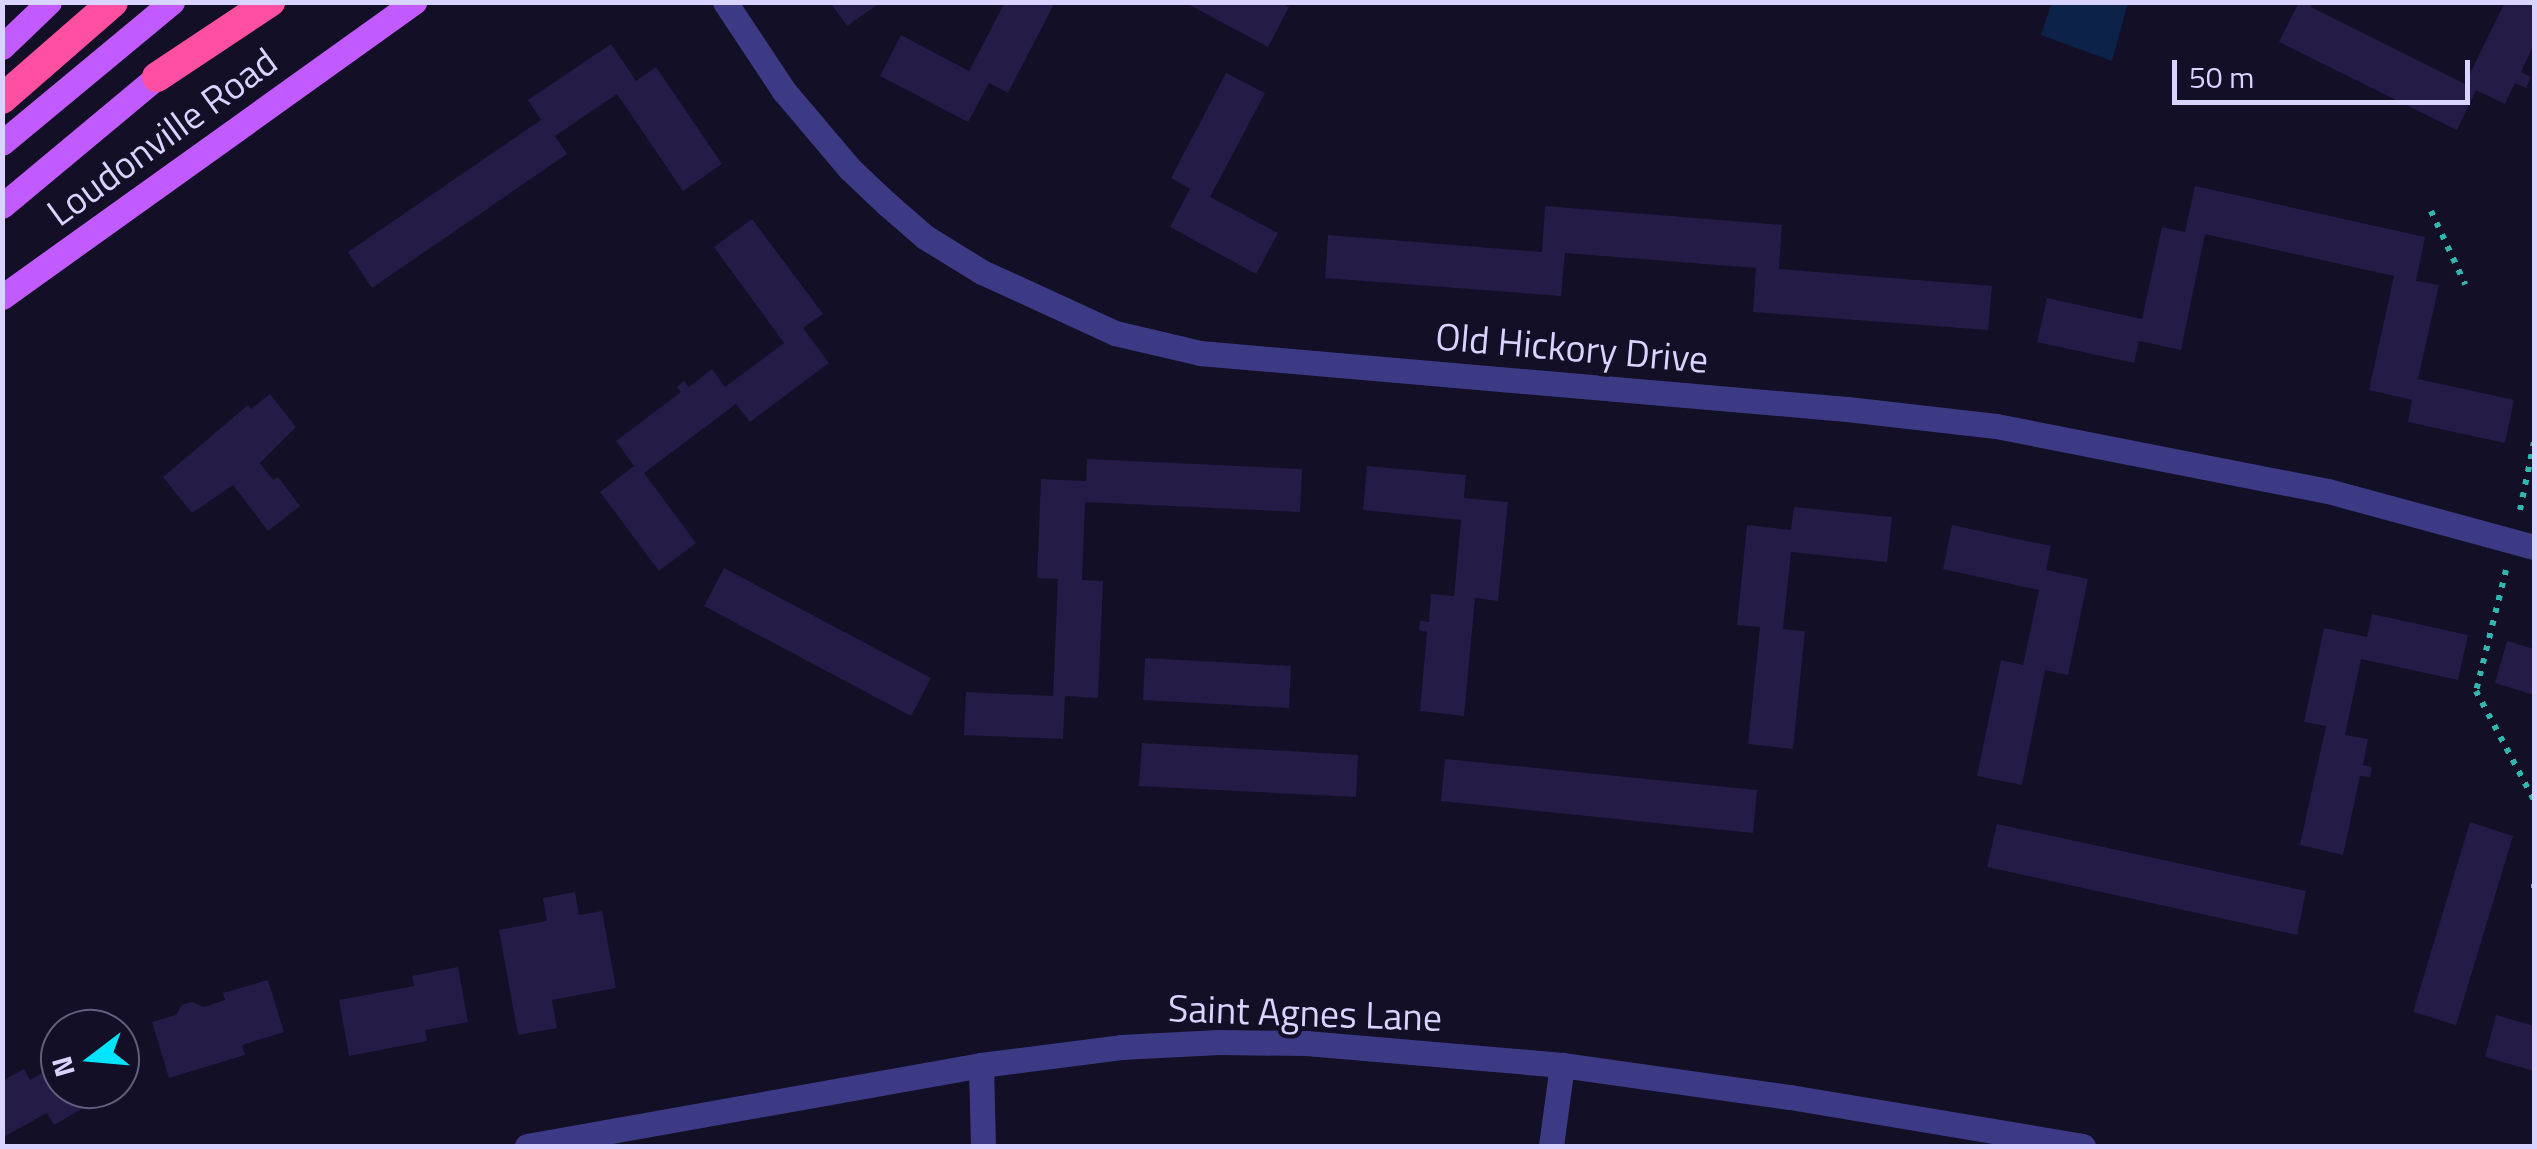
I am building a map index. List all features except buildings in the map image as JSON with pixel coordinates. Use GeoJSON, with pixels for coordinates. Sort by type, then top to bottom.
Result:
{"type":"FeatureCollection","features":[{"type":"Feature","properties":{"kind":"highway"},"geometry":{"type":"LineString","coordinates":[[2,99],[113,2]]}},
{"type":"Feature","properties":{"kind":"highway"},"geometry":{"type":"LineString","coordinates":[[157,77],[270,2]]}},
{"type":"Feature","properties":{"kind":"main road"},"geometry":{"type":"LineString","coordinates":[[2,47],[49,2]]}},
{"type":"Feature","properties":{"kind":"main road"},"geometry":{"type":"LineString","coordinates":[[2,143],[172,2]]}},
{"type":"Feature","properties":{"kind":"main road"},"geometry":{"type":"LineString","coordinates":[[2,206],[245,2]]}},
{"type":"Feature","properties":{"kind":"main road","name":"Loudonville Road"},"geometry":{"type":"LineString","coordinates":[[2,297],[414,2]]}},
{"type":"Feature","properties":{"kind":"street","name":"Old Hickory Drive"},"geometry":{"type":"LineString","coordinates":[[726,2],[816,130],[899,214],[995,279],[1116,333],[1200,353],[1848,408],[1996,426],[2328,491],[2524,543]]}},
{"type":"Feature","properties":{"kind":"street","name":"Saint Agnes Lane"},"geometry":{"type":"LineString","coordinates":[[526,1146],[980,1065],[1121,1047],[1233,1042],[1338,1045],[1562,1066],[1790,1097],[2083,1146]]}},
{"type":"Feature","properties":{"kind":"street"},"geometry":{"type":"LineString","coordinates":[[980,1065],[983,1146]]}},
{"type":"Feature","properties":{"kind":"street"},"geometry":{"type":"LineString","coordinates":[[1551,1146],[1562,1066]]}},
{"type":"Feature","properties":{"kind":"path"},"geometry":{"type":"LineString","coordinates":[[2431,211],[2465,284]]}},
{"type":"Feature","properties":{"kind":"path"},"geometry":{"type":"LineString","coordinates":[[2534,442],[2524,543],[2476,691],[2534,800]]}},
{"type":"Feature","properties":{"kind":"water"},"geometry":{"type":"Polygon","coordinates":[[[2052,2],[2128,3],[2112,61],[2041,35],[2052,2]]]}}]}
